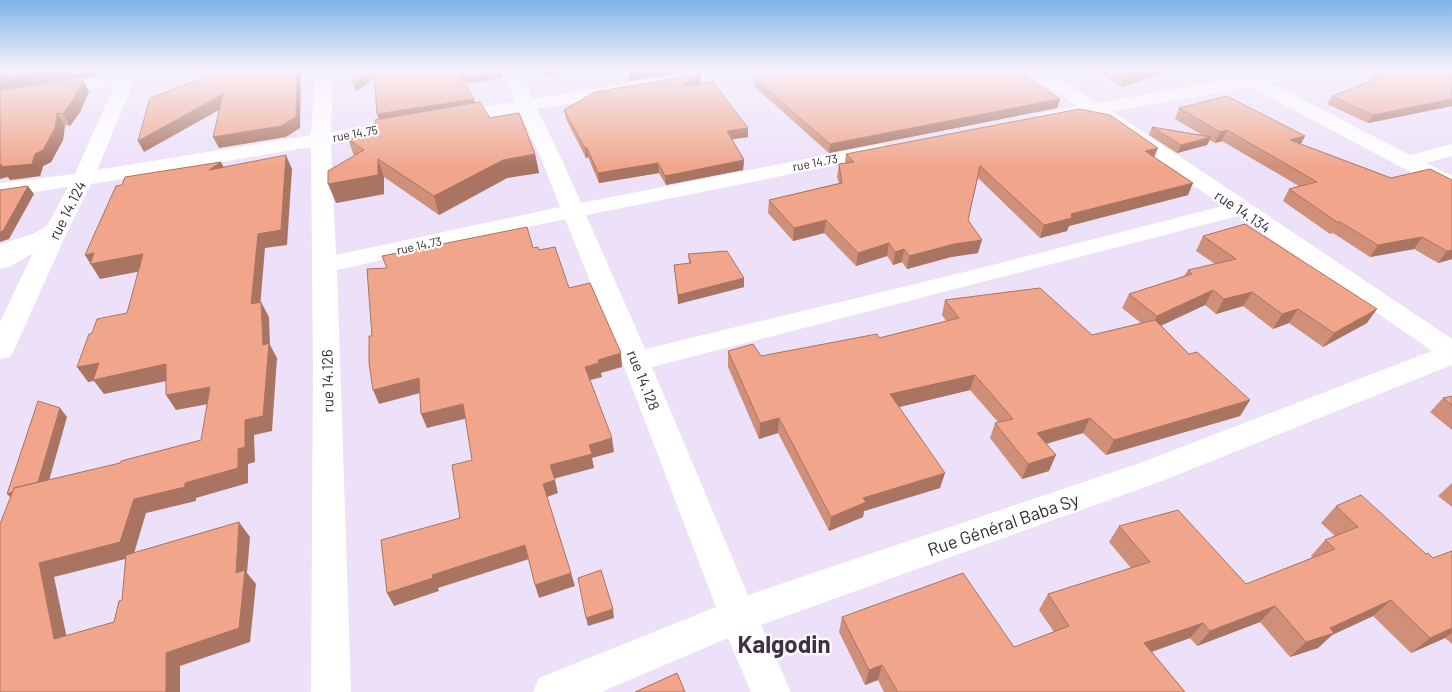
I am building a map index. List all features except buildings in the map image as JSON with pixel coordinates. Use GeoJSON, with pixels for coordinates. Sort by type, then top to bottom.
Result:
{"type":"FeatureCollection","features":[{"type":"Feature","properties":{"kind":"street","name":"rue 14.124"},"geometry":{"type":"LineString","coordinates":[[0,350],[56,230],[83,179],[116,102]]}},
{"type":"Feature","properties":{"kind":"street","name":"rue 14.126"},"geometry":{"type":"LineString","coordinates":[[323,102],[321,139],[331,692]]}},
{"type":"Feature","properties":{"kind":"street","name":"rue 14.75"},"geometry":{"type":"LineString","coordinates":[[0,190],[83,179],[541,102]]}},
{"type":"Feature","properties":{"kind":"street","name":"rue 14.134"},"geometry":{"type":"LineString","coordinates":[[1085,102],[1452,353]]}},
{"type":"Feature","properties":{"kind":"street"},"geometry":{"type":"LineString","coordinates":[[1025,122],[1128,102]]}},
{"type":"Feature","properties":{"kind":"street"},"geometry":{"type":"LineString","coordinates":[[1295,102],[1452,185]]}},
{"type":"Feature","properties":{"kind":"street","name":"rue 14.128"},"geometry":{"type":"LineString","coordinates":[[524,105],[549,153],[636,361],[738,616],[771,692]]}},
{"type":"Feature","properties":{"kind":"street","name":"rue 14.73"},"geometry":{"type":"LineString","coordinates":[[324,265],[573,211],[899,146]]}},
{"type":"Feature","properties":{"kind":"street"},"geometry":{"type":"LineString","coordinates":[[1409,161],[1452,150]]}},
{"type":"Feature","properties":{"kind":"street"},"geometry":{"type":"LineString","coordinates":[[636,361],[969,279],[1240,209]]}},
{"type":"Feature","properties":{"kind":"street"},"geometry":{"type":"LineString","coordinates":[[0,262],[56,230]]}},
{"type":"Feature","properties":{"kind":"street","name":"Rue Général Baba Sy"},"geometry":{"type":"LineString","coordinates":[[553,692],[738,616],[1151,472],[1452,353]]}},
{"type":"Feature","properties":{"kind":"lane"},"geometry":{"type":"LineString","coordinates":[[0,249],[56,230]]}},
{"type":"Feature","properties":{"kind":"district","name":"Kalgodin"},"geometry":{"type":"Point","coordinates":[784,643]}}]}
